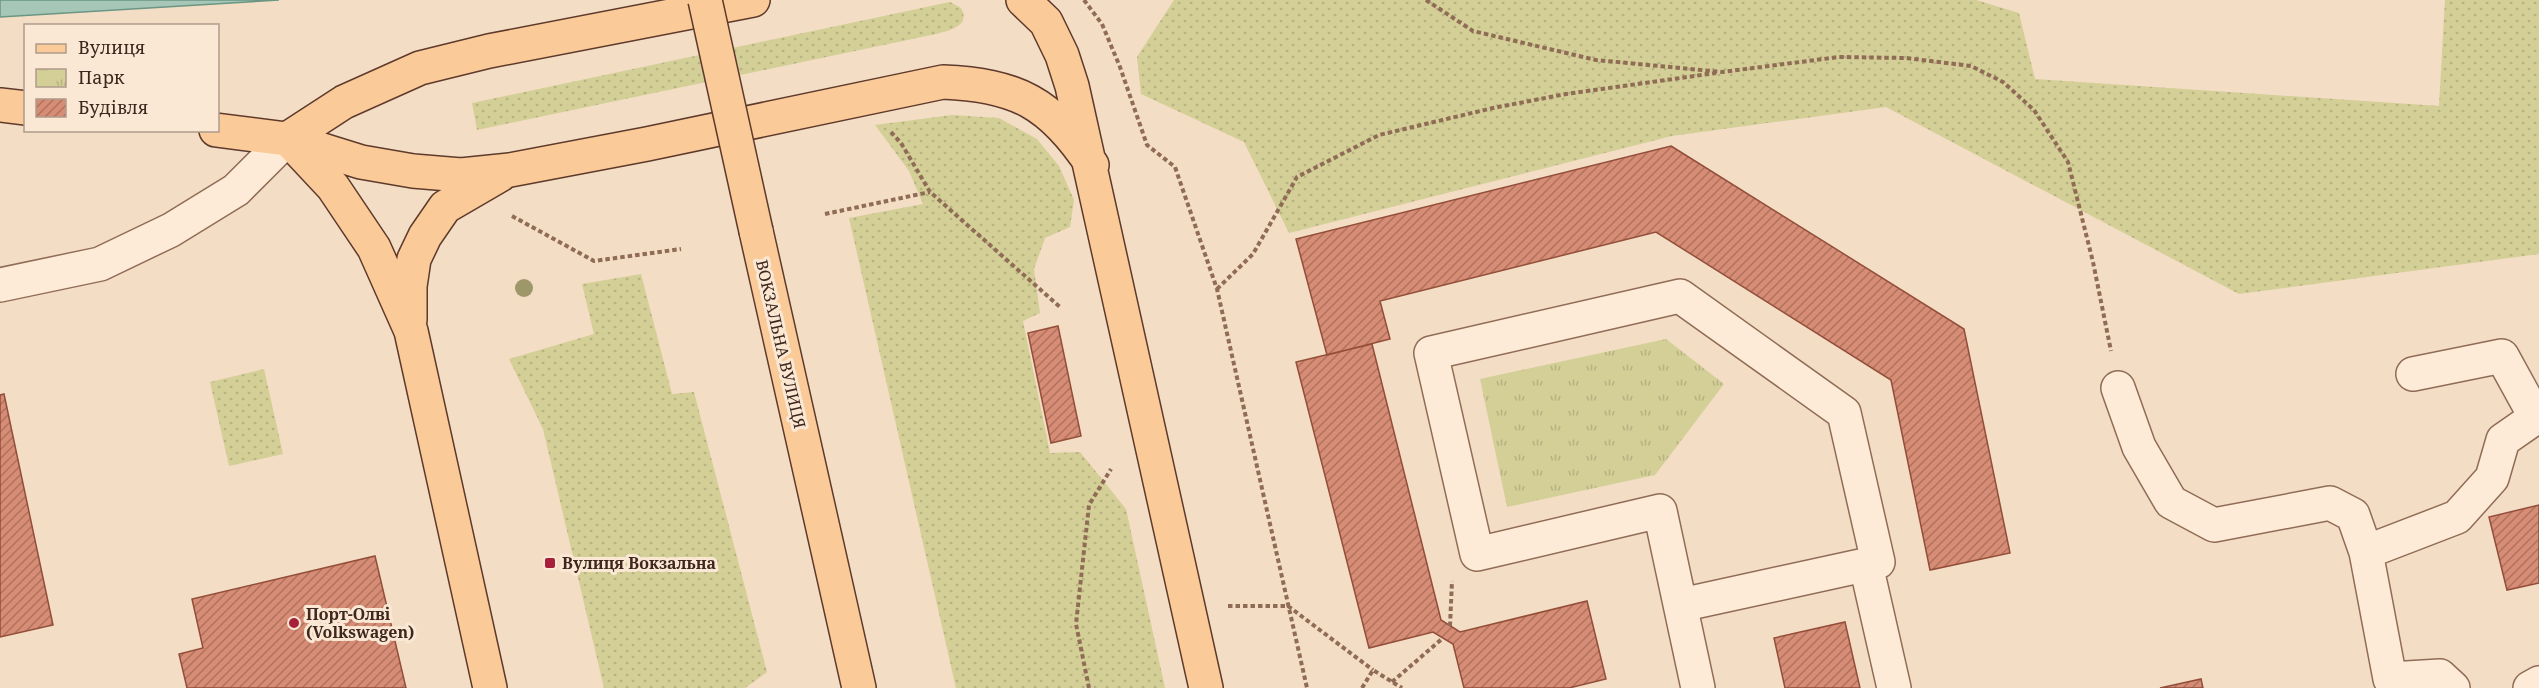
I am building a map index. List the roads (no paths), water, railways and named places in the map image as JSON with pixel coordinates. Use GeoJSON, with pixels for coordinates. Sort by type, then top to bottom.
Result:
{"type":"FeatureCollection","features":[{"type":"Feature","properties":{"kind":"main road","name":"ВОКЗАЛЬНА ВУЛИЦЯ"},"geometry":{"type":"LineString","coordinates":[[705,0],[859,688]]}},
{"type":"Feature","properties":{"kind":"main road"},"geometry":{"type":"LineString","coordinates":[[287,139],[345,102],[420,68],[489,51],[753,0]]}},
{"type":"Feature","properties":{"kind":"main road"},"geometry":{"type":"LineString","coordinates":[[1023,0],[1046,22],[1062,55],[1072,86],[1092,165],[1206,688]]}},
{"type":"Feature","properties":{"kind":"main road"},"geometry":{"type":"LineString","coordinates":[[219,130],[287,139],[361,162],[413,171],[461,175],[510,170],[647,144],[943,82],[978,83],[1030,99],[1074,138],[1092,165]]}},
{"type":"Feature","properties":{"kind":"main road"},"geometry":{"type":"LineString","coordinates":[[0,105],[24,108]]}},
{"type":"Feature","properties":{"kind":"main road"},"geometry":{"type":"LineString","coordinates":[[287,139],[333,187],[374,248],[411,331]]}},
{"type":"Feature","properties":{"kind":"main road"},"geometry":{"type":"LineString","coordinates":[[490,688],[411,331],[410,286],[414,259],[425,236],[446,207],[510,170]]}},
{"type":"Feature","properties":{"kind":"street"},"geometry":{"type":"LineString","coordinates":[[0,285],[100,264],[171,230],[236,190],[287,139]]}},
{"type":"Feature","properties":{"kind":"street"},"geometry":{"type":"LineString","coordinates":[[1681,605],[1878,562],[1844,413],[1680,296],[1431,353],[1477,554],[1660,511],[1698,688]]}},
{"type":"Feature","properties":{"kind":"street"},"geometry":{"type":"LineString","coordinates":[[2366,552],[2457,517],[2492,478],[2503,440],[2537,415],[2502,356],[2413,374]]}},
{"type":"Feature","properties":{"kind":"street"},"geometry":{"type":"LineString","coordinates":[[2118,388],[2139,447],[2171,502],[2214,525],[2330,503],[2353,515],[2366,552],[2391,683],[2440,676],[2454,688]]}},
{"type":"Feature","properties":{"kind":"street"},"geometry":{"type":"LineString","coordinates":[[1866,565],[1894,688]]}},
{"type":"Feature","properties":{"kind":"street"},"geometry":{"type":"LineString","coordinates":[[2530,688],[2539,683]]}},
{"type":"Feature","properties":{"kind":"place","name":"Вулиця Вокзальна"},"geometry":{"type":"Point","coordinates":[550,563]}},
{"type":"Feature","properties":{"kind":"place","name":"Порт-Олві (Volkswagen)"},"geometry":{"type":"Point","coordinates":[294,623]}}]}
